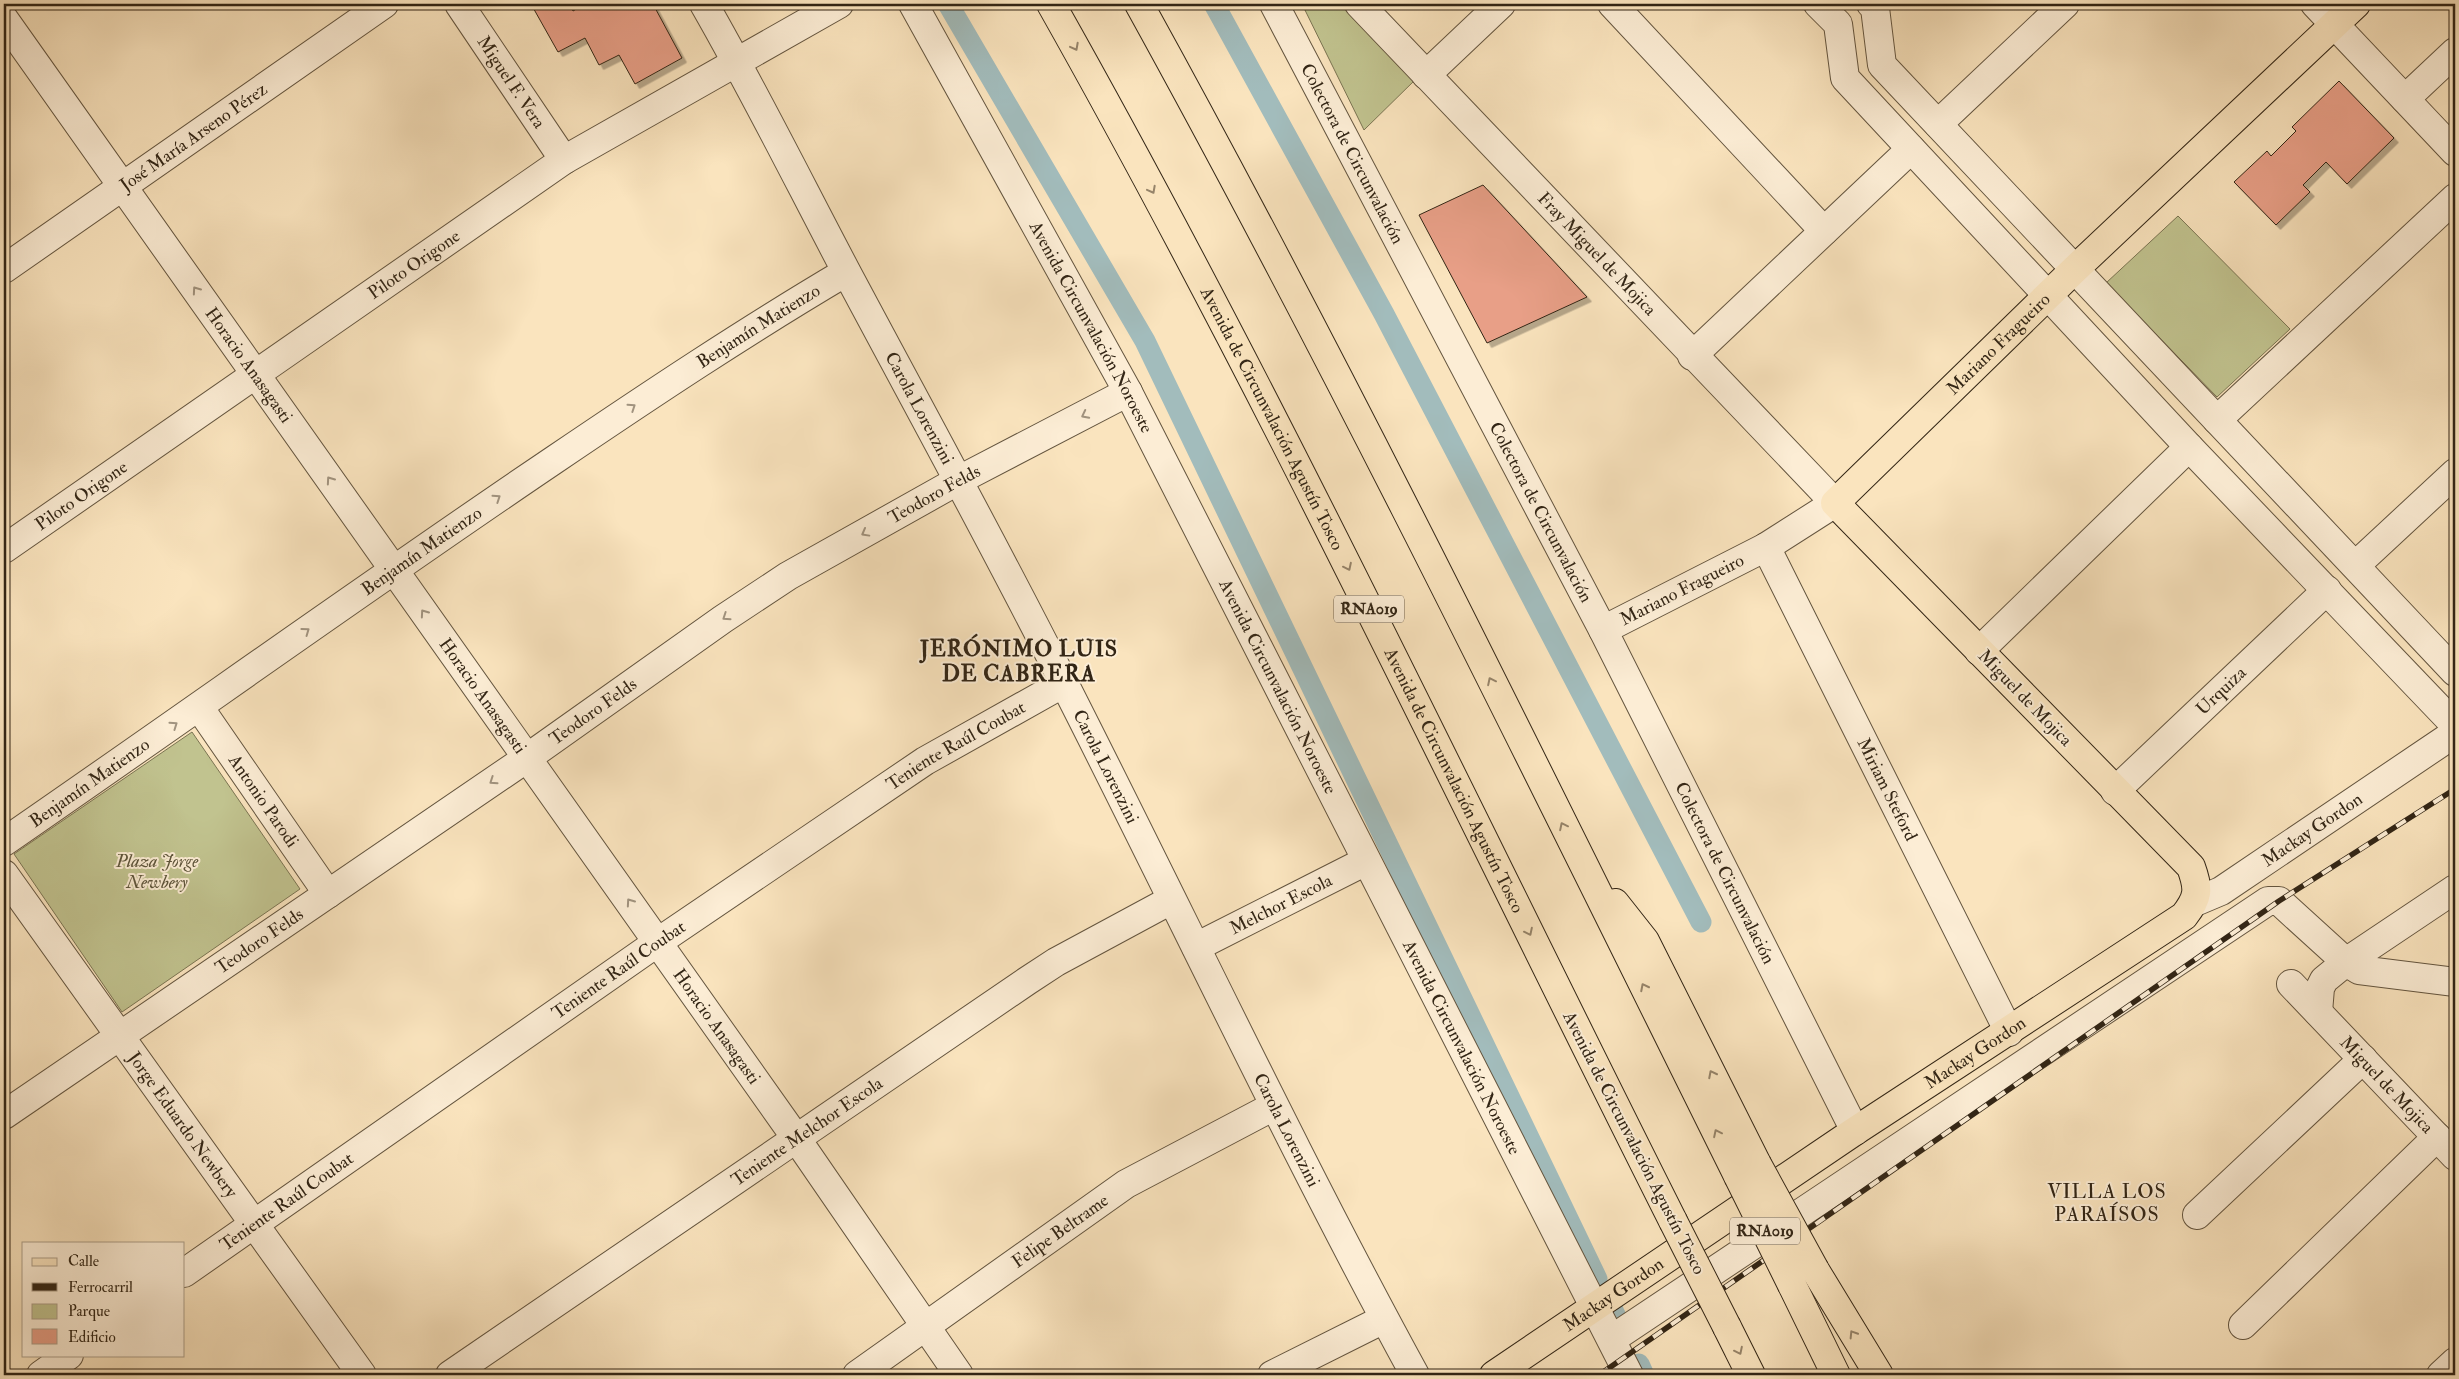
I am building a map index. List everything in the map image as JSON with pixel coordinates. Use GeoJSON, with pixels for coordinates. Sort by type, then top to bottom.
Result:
{"type":"FeatureCollection","features":[{"type":"Feature","properties":{"kind":"main road","name":"RNA019"},"geometry":{"type":"LineString","coordinates":[[1139,4],[1274,253],[1462,622],[1580,860],[1748,1170],[1792,1285],[1836,1375]]}},
{"type":"Feature","properties":{"kind":"main road","name":"Mariano Fragueiro"},"geometry":{"type":"LineString","coordinates":[[1835,503],[2075,269],[2356,4]]}},
{"type":"Feature","properties":{"kind":"main road","name":"Avenida de Circunvalación Agustín Tosco"},"geometry":{"type":"LineString","coordinates":[[1052,7],[1310,491],[1751,1375]]}},
{"type":"Feature","properties":{"kind":"main road","name":"Miguel de Mojica"},"geometry":{"type":"LineString","coordinates":[[1835,503],[2191,867],[2197,885],[2207,897]]}},
{"type":"Feature","properties":{"kind":"main road","name":"Mackay Gordon"},"geometry":{"type":"LineString","coordinates":[[1494,1375],[1855,1131],[2184,916],[2207,897]]}},
{"type":"Feature","properties":{"kind":"main road"},"geometry":{"type":"LineString","coordinates":[[1748,1170],[1815,1270],[1879,1375]]}},
{"type":"Feature","properties":{"kind":"street","name":"José María Arseno Pérez"},"geometry":{"type":"LineString","coordinates":[[4,269],[384,4]]}},
{"type":"Feature","properties":{"kind":"street","name":"Miguel F. Vera"},"geometry":{"type":"LineString","coordinates":[[459,4],[564,160]]}},
{"type":"Feature","properties":{"kind":"street","name":"Carola Lorenzini"},"geometry":{"type":"LineString","coordinates":[[704,4],[737,62],[846,272],[959,480],[1064,683],[1274,1106],[1415,1375]]}},
{"type":"Feature","properties":{"kind":"street","name":"Piloto Origone"},"geometry":{"type":"LineString","coordinates":[[4,548],[564,160],[839,4]]}},
{"type":"Feature","properties":{"kind":"street","name":"Avenida Circunvalación Noroeste"},"geometry":{"type":"LineString","coordinates":[[913,4],[1128,392],[1629,1375]]}},
{"type":"Feature","properties":{"kind":"street","name":"Colectora de Circunvalación"},"geometry":{"type":"LineString","coordinates":[[1274,4],[1603,630],[1855,1131]]}},
{"type":"Feature","properties":{"kind":"street","name":"Fray Miguel de Mojica"},"geometry":{"type":"LineString","coordinates":[[1359,4],[1692,356],[1835,503]]}},
{"type":"Feature","properties":{"kind":"street"},"geometry":{"type":"LineString","coordinates":[[1426,75],[1501,4]]}},
{"type":"Feature","properties":{"kind":"street"},"geometry":{"type":"LineString","coordinates":[[1612,4],[1824,231]]}},
{"type":"Feature","properties":{"kind":"street"},"geometry":{"type":"LineString","coordinates":[[1818,4],[1838,24],[1845,78],[2189,447],[2455,725]]}},
{"type":"Feature","properties":{"kind":"street"},"geometry":{"type":"LineString","coordinates":[[1871,4],[1875,8],[1882,65],[2455,672]]}},
{"type":"Feature","properties":{"kind":"street"},"geometry":{"type":"LineString","coordinates":[[1938,124],[2065,4]]}},
{"type":"Feature","properties":{"kind":"street"},"geometry":{"type":"LineString","coordinates":[[2315,4],[2455,152]]}},
{"type":"Feature","properties":{"kind":"street","name":"Horacio Anasagasti"},"geometry":{"type":"LineString","coordinates":[[4,19],[658,942],[959,1375]]}},
{"type":"Feature","properties":{"kind":"street"},"geometry":{"type":"LineString","coordinates":[[2405,99],[2455,52]]}},
{"type":"Feature","properties":{"kind":"street"},"geometry":{"type":"LineString","coordinates":[[1692,356],[1911,149]]}},
{"type":"Feature","properties":{"kind":"street"},"geometry":{"type":"LineString","coordinates":[[2218,420],[2455,198]]}},
{"type":"Feature","properties":{"kind":"street","name":"Benjamín Matienzo"},"geometry":{"type":"LineString","coordinates":[[4,842],[199,707],[393,568],[720,348],[846,272]]}},
{"type":"Feature","properties":{"kind":"street","name":"Teodoro Felds"},"geometry":{"type":"LineString","coordinates":[[4,1115],[527,758],[723,618],[788,576],[959,480],[1128,392]]}},
{"type":"Feature","properties":{"kind":"street"},"geometry":{"type":"LineString","coordinates":[[1979,651],[2189,447]]}},
{"type":"Feature","properties":{"kind":"street"},"geometry":{"type":"LineString","coordinates":[[2356,565],[2455,473]]}},
{"type":"Feature","properties":{"kind":"street","name":"Mariano Fragueiro"},"geometry":{"type":"LineString","coordinates":[[1603,630],[1766,547],[1835,503]]}},
{"type":"Feature","properties":{"kind":"street","name":"Miriam Steford"},"geometry":{"type":"LineString","coordinates":[[1766,547],[2009,1032]]}},
{"type":"Feature","properties":{"kind":"street","name":"Urquiza"},"geometry":{"type":"LineString","coordinates":[[2115,791],[2326,590]]}},
{"type":"Feature","properties":{"kind":"street","name":"Teniente Raúl Coubat"},"geometry":{"type":"LineString","coordinates":[[185,1272],[658,942],[925,761],[1064,683]]}},
{"type":"Feature","properties":{"kind":"street","name":"Antonio Parodi"},"geometry":{"type":"LineString","coordinates":[[199,707],[328,894]]}},
{"type":"Feature","properties":{"kind":"street","name":"Mackay Gordon"},"geometry":{"type":"LineString","coordinates":[[2207,897],[2455,733]]}},
{"type":"Feature","properties":{"kind":"street","name":"Melchor Escola"},"geometry":{"type":"LineString","coordinates":[[1196,947],[1366,861]]}},
{"type":"Feature","properties":{"kind":"street","name":"Jorge Eduardo Newbery"},"geometry":{"type":"LineString","coordinates":[[4,874],[362,1375]]}},
{"type":"Feature","properties":{"kind":"street"},"geometry":{"type":"LineString","coordinates":[[2318,1012],[2320,988],[2324,980],[2346,962],[2455,889]]}},
{"type":"Feature","properties":{"kind":"street"},"geometry":{"type":"LineString","coordinates":[[2207,897],[2240,920]]}},
{"type":"Feature","properties":{"kind":"street","name":"Teniente Melchor Escola"},"geometry":{"type":"LineString","coordinates":[[450,1375],[1056,962],[1171,900]]}},
{"type":"Feature","properties":{"kind":"street"},"geometry":{"type":"LineString","coordinates":[[1612,1339],[2268,901],[2279,901],[2346,962],[2359,970],[2455,982]]}},
{"type":"Feature","properties":{"kind":"street","name":"Miguel de Mojica"},"geometry":{"type":"LineString","coordinates":[[2291,984],[2446,1147]]}},
{"type":"Feature","properties":{"kind":"street"},"geometry":{"type":"LineString","coordinates":[[2197,1215],[2363,1060]]}},
{"type":"Feature","properties":{"kind":"street","name":"Felipe Beltrame"},"geometry":{"type":"LineString","coordinates":[[857,1375],[1126,1184],[1274,1106]]}},
{"type":"Feature","properties":{"kind":"street"},"geometry":{"type":"LineString","coordinates":[[2243,1325],[2446,1147]]}},
{"type":"Feature","properties":{"kind":"street"},"geometry":{"type":"LineString","coordinates":[[1272,1375],[1384,1319]]}},
{"type":"Feature","properties":{"kind":"street"},"geometry":{"type":"LineString","coordinates":[[41,1375],[68,1356]]}},
{"type":"Feature","properties":{"kind":"street"},"geometry":{"type":"LineString","coordinates":[[2441,1375],[2455,1362]]}},
{"type":"Feature","properties":{"kind":"green space"},"geometry":{"type":"Polygon","coordinates":[[[1302,4],[1342,4],[1416,79],[1364,130],[1302,4]]]}},
{"type":"Feature","properties":{"kind":"green space"},"geometry":{"type":"Polygon","coordinates":[[[2178,216],[2290,329],[2217,397],[2106,283],[2178,216]]]}},
{"type":"Feature","properties":{"kind":"green space","name":"Plaza Jorge Newbery"},"geometry":{"type":"Polygon","coordinates":[[[192,732],[300,889],[122,1012],[14,854],[192,732]]]}},
{"type":"Feature","properties":{"kind":"building"},"geometry":{"type":"Polygon","coordinates":[[[531,4],[569,4],[573,11],[585,4],[653,4],[682,58],[635,84],[619,55],[599,65],[585,38],[558,52],[531,4]]]}},
{"type":"Feature","properties":{"kind":"building"},"geometry":{"type":"Polygon","coordinates":[[[2339,81],[2394,138],[2347,184],[2326,162],[2303,185],[2310,192],[2276,225],[2234,182],[2267,151],[2271,156],[2296,131],[2292,127],[2339,81]]]}},
{"type":"Feature","properties":{"kind":"building"},"geometry":{"type":"Polygon","coordinates":[[[1483,185],[1587,297],[1487,343],[1419,215],[1483,185]]]}},
{"type":"Feature","properties":{"kind":"waterway"},"geometry":{"type":"LineString","coordinates":[[948,4],[1145,341],[1597,1279]]}},
{"type":"Feature","properties":{"kind":"waterway"},"geometry":{"type":"LineString","coordinates":[[1214,4],[1384,314],[1701,922]]}},
{"type":"Feature","properties":{"kind":"waterway"},"geometry":{"type":"LineString","coordinates":[[1612,1308],[1617,1319]]}},
{"type":"Feature","properties":{"kind":"waterway"},"geometry":{"type":"LineString","coordinates":[[1639,1364],[1644,1375]]}},
{"type":"Feature","properties":{"kind":"railway"},"geometry":{"type":"LineString","coordinates":[[1599,1375],[2279,901],[2455,789]]}},
{"type":"Feature","properties":{"kind":"district","name":"JERÓNIMO LUIS DE CABRERA"},"geometry":{"type":"Point","coordinates":[1019,662]}},
{"type":"Feature","properties":{"kind":"district","name":"VILLA LOS PARAÍSOS"},"geometry":{"type":"Point","coordinates":[2107,1202]}}]}
